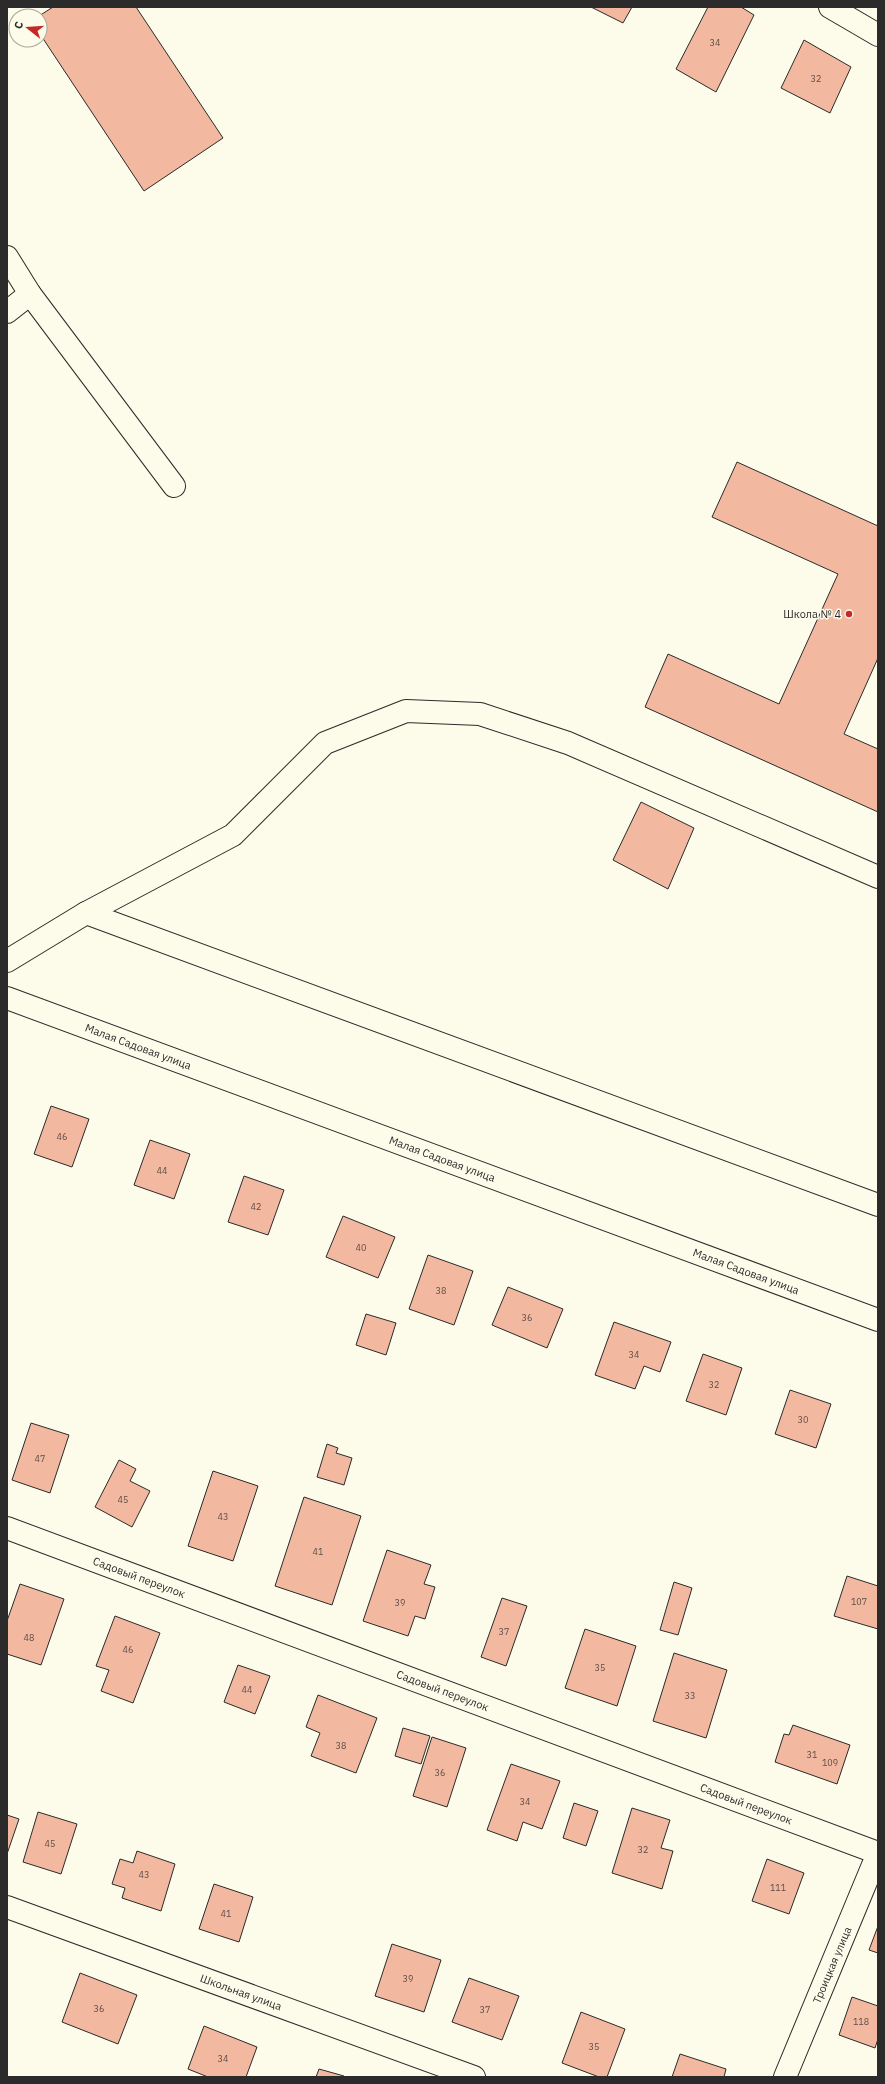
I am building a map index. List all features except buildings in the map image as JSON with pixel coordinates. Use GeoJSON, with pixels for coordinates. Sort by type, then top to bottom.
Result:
{"type":"FeatureCollection","features":[{"type":"Feature","properties":{"kind":"street"},"geometry":{"type":"LineString","coordinates":[[830,7],[878,35]]}},
{"type":"Feature","properties":{"kind":"street"},"geometry":{"type":"LineString","coordinates":[[7,257],[30,294],[174,486]]}},
{"type":"Feature","properties":{"kind":"street"},"geometry":{"type":"LineString","coordinates":[[7,312],[30,294]]}},
{"type":"Feature","properties":{"kind":"street"},"geometry":{"type":"LineString","coordinates":[[7,962],[86,913],[233,835],[325,743],[406,712],[480,714],[568,743],[878,877]]}},
{"type":"Feature","properties":{"kind":"street"},"geometry":{"type":"LineString","coordinates":[[86,913],[878,1205]]}},
{"type":"Feature","properties":{"kind":"street","name":"Малая Садовая улица"},"geometry":{"type":"LineString","coordinates":[[7,998],[878,1320]]}},
{"type":"Feature","properties":{"kind":"street","name":"Садовый переулок"},"geometry":{"type":"LineString","coordinates":[[7,1528],[878,1853]]}},
{"type":"Feature","properties":{"kind":"street","name":"Троицкая улица"},"geometry":{"type":"LineString","coordinates":[[785,2077],[878,1853]]}},
{"type":"Feature","properties":{"kind":"street","name":"Школьная улица"},"geometry":{"type":"LineString","coordinates":[[7,1907],[474,2077]]}},
{"type":"Feature","properties":{"kind":"place","name":"Школа № 4"},"geometry":{"type":"Point","coordinates":[849,614]}}]}
